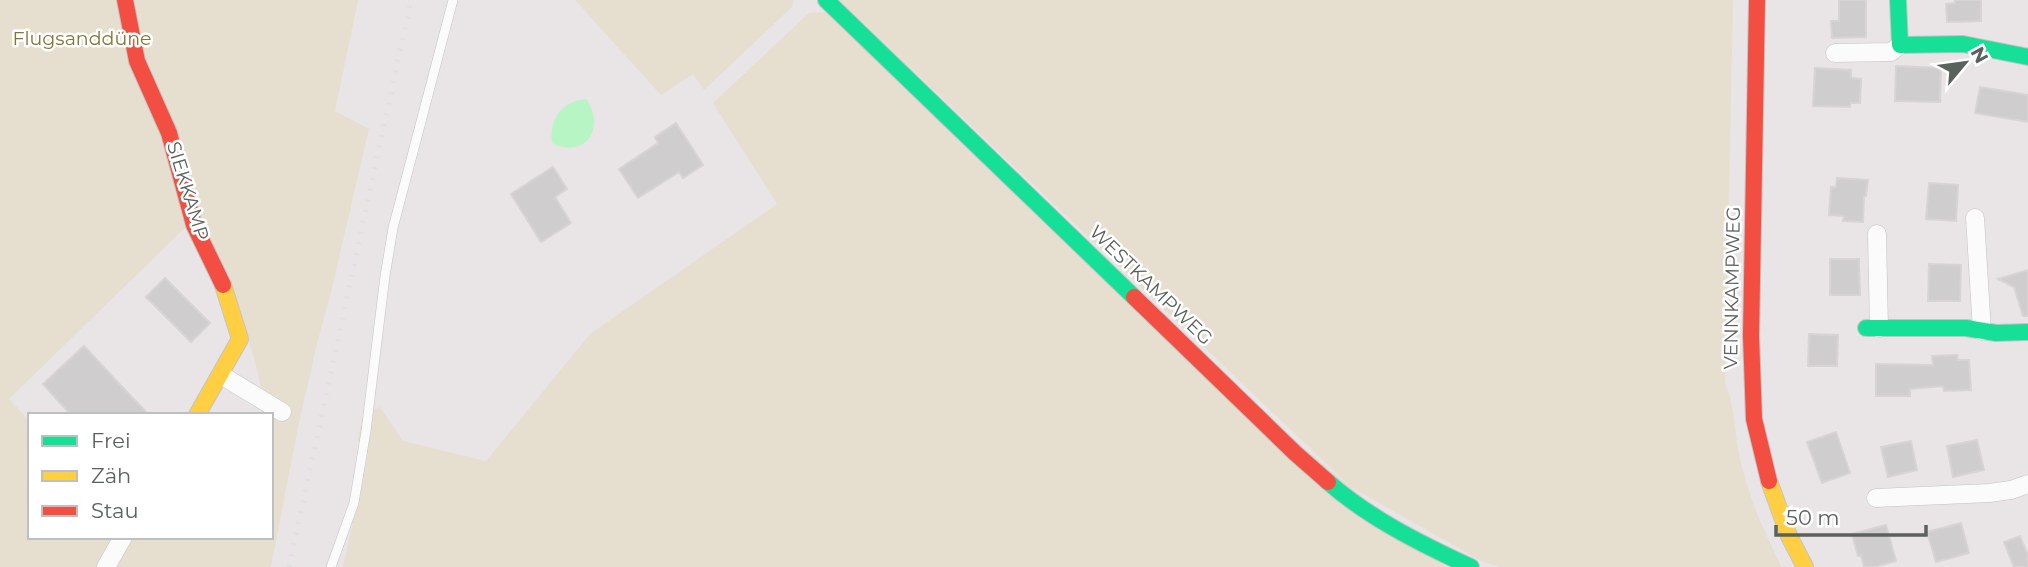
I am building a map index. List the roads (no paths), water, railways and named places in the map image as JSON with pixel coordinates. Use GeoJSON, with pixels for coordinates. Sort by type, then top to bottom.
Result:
{"type":"FeatureCollection","features":[{"type":"Feature","properties":{"kind":"street","name":"SIEKKAMP"},"geometry":{"type":"LineString","coordinates":[[125,0],[137,61],[169,132],[194,225],[223,286],[240,339],[198,413]]}},
{"type":"Feature","properties":{"kind":"street","name":"WESTKAMPWEG"},"geometry":{"type":"LineString","coordinates":[[826,0],[1295,453],[1345,497],[1419,543],[1471,567]]}},
{"type":"Feature","properties":{"kind":"street","name":"VENNKAMPWEG"},"geometry":{"type":"LineString","coordinates":[[1757,0],[1751,336],[1753,411],[1771,489],[1789,536],[1805,567]]}},
{"type":"Feature","properties":{"kind":"street"},"geometry":{"type":"LineString","coordinates":[[1899,0],[1900,45]]}},
{"type":"Feature","properties":{"kind":"street"},"geometry":{"type":"LineString","coordinates":[[1835,53],[1891,52],[1900,45],[1963,44],[2028,57]]}},
{"type":"Feature","properties":{"kind":"street"},"geometry":{"type":"LineString","coordinates":[[1975,218],[1982,331]]}},
{"type":"Feature","properties":{"kind":"street"},"geometry":{"type":"LineString","coordinates":[[1877,234],[1873,328],[1966,328],[1996,333],[2028,332]]}},
{"type":"Feature","properties":{"kind":"street"},"geometry":{"type":"LineString","coordinates":[[221,375],[282,412]]}},
{"type":"Feature","properties":{"kind":"street"},"geometry":{"type":"LineString","coordinates":[[1877,498],[1990,493],[2028,484]]}},
{"type":"Feature","properties":{"kind":"street"},"geometry":{"type":"LineString","coordinates":[[106,567],[122,539]]}},
{"type":"Feature","properties":{"kind":"lane"},"geometry":{"type":"LineString","coordinates":[[331,567],[354,503],[393,228],[453,0]]}},
{"type":"Feature","properties":{"kind":"railway"},"geometry":{"type":"LineString","coordinates":[[289,567],[411,0]]}},
{"type":"Feature","properties":{"kind":"park label","name":"Flugsanddüne"},"geometry":{"type":"Point","coordinates":[82,38]}}]}
